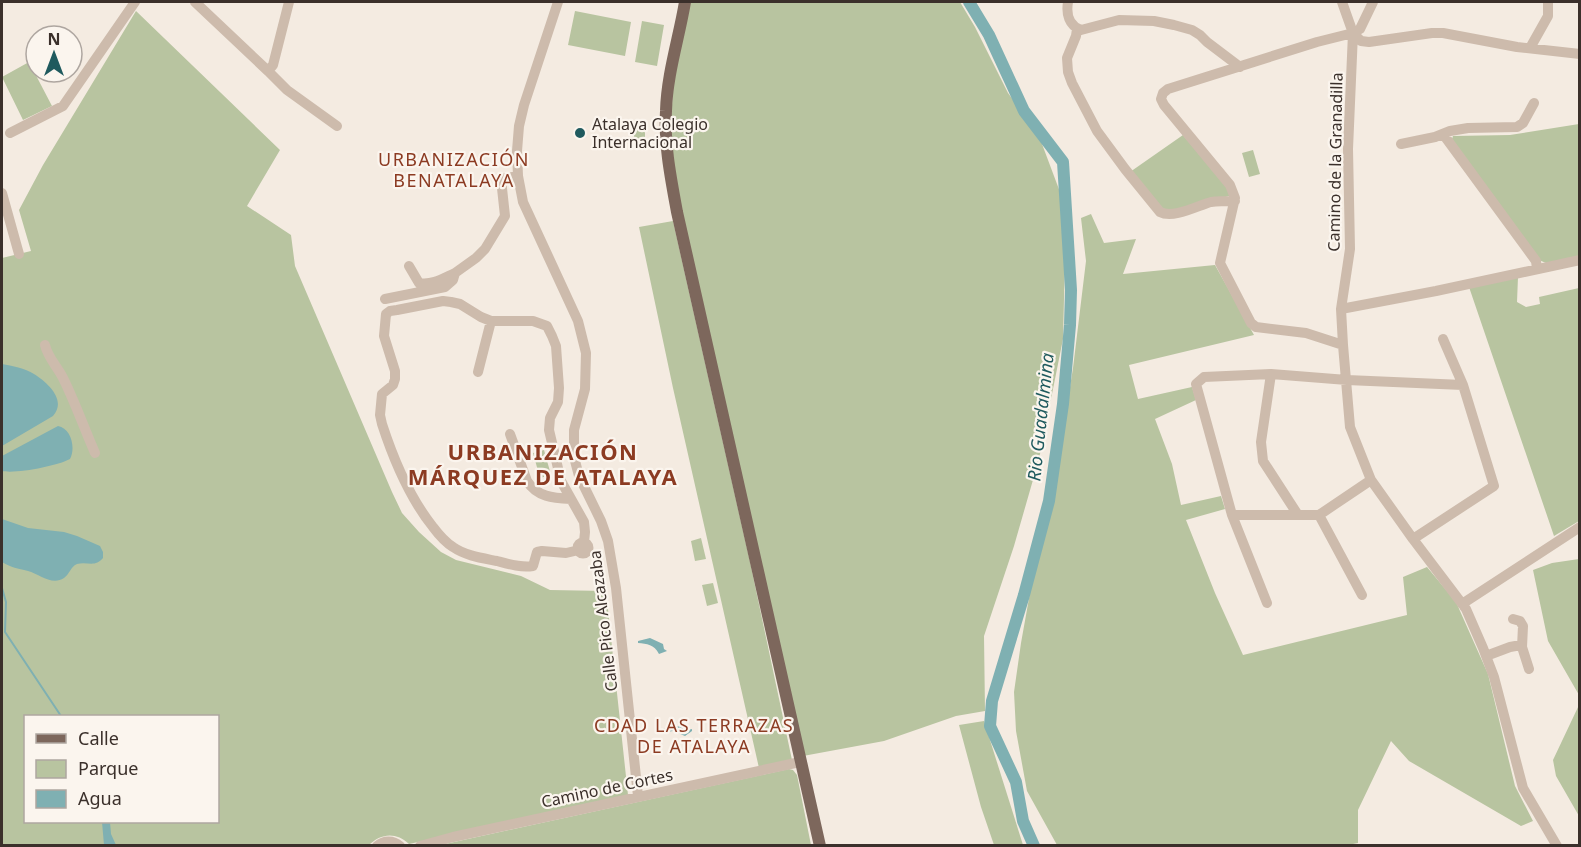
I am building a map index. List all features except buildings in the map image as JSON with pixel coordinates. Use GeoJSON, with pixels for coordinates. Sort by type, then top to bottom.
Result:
{"type":"FeatureCollection","features":[{"type":"Feature","properties":{"kind":"main road"},"geometry":{"type":"LineString","coordinates":[[685,2],[672,60],[666,109],[670,169],[677,212],[820,846]]}},
{"type":"Feature","properties":{"kind":"street"},"geometry":{"type":"LineString","coordinates":[[10,133],[63,106],[135,2]]}},
{"type":"Feature","properties":{"kind":"street"},"geometry":{"type":"LineString","coordinates":[[195,2],[287,90],[337,126]]}},
{"type":"Feature","properties":{"kind":"street"},"geometry":{"type":"LineString","coordinates":[[267,71],[273,64],[289,2]]}},
{"type":"Feature","properties":{"kind":"street","name":"Calle Pico Alcazaba"},"geometry":{"type":"LineString","coordinates":[[558,2],[519,126],[516,152],[518,176],[523,202],[571,304],[583,337],[586,353],[585,389],[574,430],[574,457],[579,476],[608,541],[616,588],[638,796]]}},
{"type":"Feature","properties":{"kind":"street"},"geometry":{"type":"LineString","coordinates":[[1068,2],[1069,21],[1077,29],[1081,30],[1119,20],[1154,21],[1174,25],[1200,35],[1240,67]]}},
{"type":"Feature","properties":{"kind":"street","name":"Camino de la Granadilla"},"geometry":{"type":"LineString","coordinates":[[1342,2],[1353,33],[1348,149],[1350,249],[1341,302],[1350,427],[1371,480],[1464,606],[1486,656],[1498,692],[1523,788],[1557,846]]}},
{"type":"Feature","properties":{"kind":"street"},"geometry":{"type":"LineString","coordinates":[[1343,345],[1306,333],[1256,327],[1251,323],[1220,263],[1235,201],[1230,184],[1164,105],[1161,96],[1168,89],[1317,42],[1353,33],[1360,29],[1373,2]]}},
{"type":"Feature","properties":{"kind":"street"},"geometry":{"type":"LineString","coordinates":[[1530,48],[1548,16],[1548,2]]}},
{"type":"Feature","properties":{"kind":"street"},"geometry":{"type":"LineString","coordinates":[[1077,29],[1067,58],[1067,70],[1072,83],[1097,131],[1160,212],[1172,215],[1214,201],[1235,201]]}},
{"type":"Feature","properties":{"kind":"street"},"geometry":{"type":"LineString","coordinates":[[1353,33],[1361,41],[1369,42],[1443,33],[1580,54]]}},
{"type":"Feature","properties":{"kind":"street"},"geometry":{"type":"LineString","coordinates":[[1401,144],[1468,128],[1517,127],[1523,123],[1534,103]]}},
{"type":"Feature","properties":{"kind":"street"},"geometry":{"type":"LineString","coordinates":[[1443,134],[1536,261],[1537,269]]}},
{"type":"Feature","properties":{"kind":"street"},"geometry":{"type":"LineString","coordinates":[[409,266],[419,283],[438,282],[476,258],[485,249],[505,216],[501,179],[518,176]]}},
{"type":"Feature","properties":{"kind":"street"},"geometry":{"type":"LineString","coordinates":[[2,194],[19,254]]}},
{"type":"Feature","properties":{"kind":"street"},"geometry":{"type":"LineString","coordinates":[[1341,309],[1580,260]]}},
{"type":"Feature","properties":{"kind":"street"},"geometry":{"type":"LineString","coordinates":[[386,299],[445,287],[453,280],[454,273]]}},
{"type":"Feature","properties":{"kind":"street"},"geometry":{"type":"LineString","coordinates":[[584,546],[584,522],[561,481],[549,430],[550,418],[558,402],[559,388],[556,345],[547,326],[533,321],[491,321],[460,304],[443,301],[390,311],[386,314],[384,336],[395,371],[395,379],[393,385],[382,394],[380,415],[386,436],[413,500],[445,542],[469,555],[530,567],[533,566],[537,552],[566,553],[608,541]]}},
{"type":"Feature","properties":{"kind":"street"},"geometry":{"type":"LineString","coordinates":[[478,372],[491,321]]}},
{"type":"Feature","properties":{"kind":"street"},"geometry":{"type":"LineString","coordinates":[[1413,538],[1494,486],[1463,386],[1443,339]]}},
{"type":"Feature","properties":{"kind":"street"},"geometry":{"type":"LineString","coordinates":[[45,345],[46,352],[63,377],[95,453]]}},
{"type":"Feature","properties":{"kind":"street"},"geometry":{"type":"LineString","coordinates":[[1267,603],[1232,515],[1196,384],[1204,377],[1271,374],[1463,386]]}},
{"type":"Feature","properties":{"kind":"street"},"geometry":{"type":"LineString","coordinates":[[1271,374],[1262,442],[1263,461],[1298,515]]}},
{"type":"Feature","properties":{"kind":"street"},"geometry":{"type":"LineString","coordinates":[[510,434],[531,488],[548,496],[571,499]]}},
{"type":"Feature","properties":{"kind":"street"},"geometry":{"type":"LineString","coordinates":[[1232,515],[1319,515],[1371,480]]}},
{"type":"Feature","properties":{"kind":"street"},"geometry":{"type":"LineString","coordinates":[[1319,515],[1362,595]]}},
{"type":"Feature","properties":{"kind":"street"},"geometry":{"type":"LineString","coordinates":[[1464,606],[1580,527]]}},
{"type":"Feature","properties":{"kind":"street"},"geometry":{"type":"LineString","coordinates":[[1464,606],[1580,534]]}},
{"type":"Feature","properties":{"kind":"street"},"geometry":{"type":"LineString","coordinates":[[1513,619],[1520,621],[1523,626],[1521,645],[1529,669]]}},
{"type":"Feature","properties":{"kind":"street"},"geometry":{"type":"LineString","coordinates":[[1486,656],[1521,645]]}},
{"type":"Feature","properties":{"kind":"street","name":"Camino de Cortes"},"geometry":{"type":"LineString","coordinates":[[420,846],[800,762]]}},
{"type":"Feature","properties":{"kind":"street"},"geometry":{"type":"LineString","coordinates":[[376,846],[394,842],[400,846]]}},
{"type":"Feature","properties":{"kind":"green space"},"geometry":{"type":"Polygon","coordinates":[[[690,2],[960,2],[1008,93],[1039,136],[1060,192],[1065,258],[1063,339],[1039,459],[1014,546],[984,636],[985,711],[956,716],[884,741],[803,756],[677,189],[670,129],[675,69],[690,2]]]}},
{"type":"Feature","properties":{"kind":"green space"},"geometry":{"type":"Polygon","coordinates":[[[136,11],[280,150],[247,206],[291,235],[295,266],[402,513],[441,552],[456,560],[521,576],[550,590],[606,591],[628,795],[409,844],[399,837],[383,836],[368,846],[2,846],[2,258],[31,251],[19,210],[43,165],[136,11]]]}},
{"type":"Feature","properties":{"kind":"green space"},"geometry":{"type":"Polygon","coordinates":[[[575,11],[631,22],[625,56],[568,45],[575,11]]]}},
{"type":"Feature","properties":{"kind":"green space"},"geometry":{"type":"Polygon","coordinates":[[[642,21],[664,25],[657,66],[635,62],[642,21]]]}},
{"type":"Feature","properties":{"kind":"green space"},"geometry":{"type":"Polygon","coordinates":[[[24,65],[24,84],[40,84],[52,106],[23,120],[2,77],[24,65]]]}},
{"type":"Feature","properties":{"kind":"green space"},"geometry":{"type":"Polygon","coordinates":[[[1579,124],[1579,257],[1546,263],[1539,260],[1452,139],[1453,136],[1510,135],[1579,124]]]}},
{"type":"Feature","properties":{"kind":"green space"},"geometry":{"type":"Polygon","coordinates":[[[634,128],[645,128],[645,148],[634,148],[634,128]]]}},
{"type":"Feature","properties":{"kind":"green space"},"geometry":{"type":"Polygon","coordinates":[[[1183,135],[1230,190],[1229,196],[1171,213],[1162,211],[1130,172],[1183,135]]]}},
{"type":"Feature","properties":{"kind":"green space"},"geometry":{"type":"Polygon","coordinates":[[[1253,150],[1260,174],[1249,177],[1242,153],[1253,150]]]}},
{"type":"Feature","properties":{"kind":"green space"},"geometry":{"type":"Polygon","coordinates":[[[1091,214],[1104,243],[1136,239],[1123,274],[1215,265],[1254,335],[1129,365],[1138,399],[1192,387],[1196,400],[1155,419],[1172,464],[1181,505],[1221,496],[1225,509],[1186,520],[1243,655],[1407,615],[1403,577],[1427,567],[1456,602],[1488,674],[1515,786],[1533,821],[1521,826],[1409,761],[1391,741],[1358,810],[1358,843],[1348,845],[1057,845],[1027,791],[1016,731],[1014,692],[1033,576],[1054,489],[1073,368],[1086,261],[1081,218],[1091,214]]]}},
{"type":"Feature","properties":{"kind":"green space"},"geometry":{"type":"Polygon","coordinates":[[[673,221],[792,760],[759,768],[639,227],[673,221]]]}},
{"type":"Feature","properties":{"kind":"green space"},"geometry":{"type":"Polygon","coordinates":[[[1518,277],[1517,302],[1526,307],[1540,304],[1539,297],[1579,288],[1579,521],[1554,536],[1469,287],[1518,277]]]}},
{"type":"Feature","properties":{"kind":"green space"},"geometry":{"type":"Polygon","coordinates":[[[544,450],[551,475],[540,478],[533,453],[544,450]]]}},
{"type":"Feature","properties":{"kind":"green space"},"geometry":{"type":"Polygon","coordinates":[[[701,538],[706,559],[695,561],[691,541],[701,538]]]}},
{"type":"Feature","properties":{"kind":"green space"},"geometry":{"type":"Polygon","coordinates":[[[1580,559],[1579,695],[1548,641],[1533,570],[1552,563],[1580,559]]]}},
{"type":"Feature","properties":{"kind":"green space"},"geometry":{"type":"Polygon","coordinates":[[[713,583],[718,603],[707,606],[702,585],[713,583]]]}},
{"type":"Feature","properties":{"kind":"green space"},"geometry":{"type":"Polygon","coordinates":[[[1579,705],[1579,816],[1556,776],[1553,760],[1579,705]]]}},
{"type":"Feature","properties":{"kind":"green space"},"geometry":{"type":"Polygon","coordinates":[[[984,721],[1023,845],[994,845],[981,807],[959,725],[984,721]]]}},
{"type":"Feature","properties":{"kind":"green space"},"geometry":{"type":"Polygon","coordinates":[[[789,769],[797,775],[811,845],[436,846],[789,769]]]}},
{"type":"Feature","properties":{"kind":"water"},"geometry":{"type":"Polygon","coordinates":[[[2,364],[18,367],[34,374],[54,392],[58,404],[53,416],[2,446],[2,364]]]}},
{"type":"Feature","properties":{"kind":"water"},"geometry":{"type":"Polygon","coordinates":[[[58,426],[66,430],[71,439],[70,459],[36,469],[2,471],[2,456],[58,426]]]}},
{"type":"Feature","properties":{"kind":"water"},"geometry":{"type":"Polygon","coordinates":[[[2,519],[28,528],[64,532],[77,536],[100,546],[103,558],[94,564],[77,564],[68,575],[55,581],[12,567],[2,562],[2,519]]]}},
{"type":"Feature","properties":{"kind":"water"},"geometry":{"type":"Polygon","coordinates":[[[650,638],[663,644],[667,651],[659,654],[653,646],[638,643],[638,641],[650,638]]]}},
{"type":"Feature","properties":{"kind":"water"},"geometry":{"type":"Polygon","coordinates":[[[671,726],[686,727],[692,731],[685,736],[673,731],[660,733],[660,730],[671,726]]]}},
{"type":"Feature","properties":{"kind":"water"},"geometry":{"type":"Polygon","coordinates":[[[102,823],[110,823],[111,834],[116,845],[104,845],[102,823]]]}},
{"type":"Feature","properties":{"kind":"waterway","name":"Rio Guadalmina"},"geometry":{"type":"LineString","coordinates":[[969,2],[989,35],[1024,111],[1063,162],[1071,290],[1063,404],[1049,501],[992,701],[990,726],[1016,782],[1023,821],[1034,846]]}},
{"type":"Feature","properties":{"kind":"waterway"},"geometry":{"type":"LineString","coordinates":[[2,588],[6,602],[5,632],[60,715]]}},
{"type":"Feature","properties":{"kind":"place","name":"Atalaya Colegio Internacional"},"geometry":{"type":"Point","coordinates":[580,133]}},
{"type":"Feature","properties":{"kind":"district","name":"URBANIZACIÓN BENATALAYA"},"geometry":{"type":"Point","coordinates":[454,170]}},
{"type":"Feature","properties":{"kind":"district","name":"URBANIZACIÓN MÁRQUEZ DE ATALAYA"},"geometry":{"type":"Point","coordinates":[543,464]}},
{"type":"Feature","properties":{"kind":"district","name":"CDAD LAS TERRAZAS DE ATALAYA"},"geometry":{"type":"Point","coordinates":[694,736]}}]}
